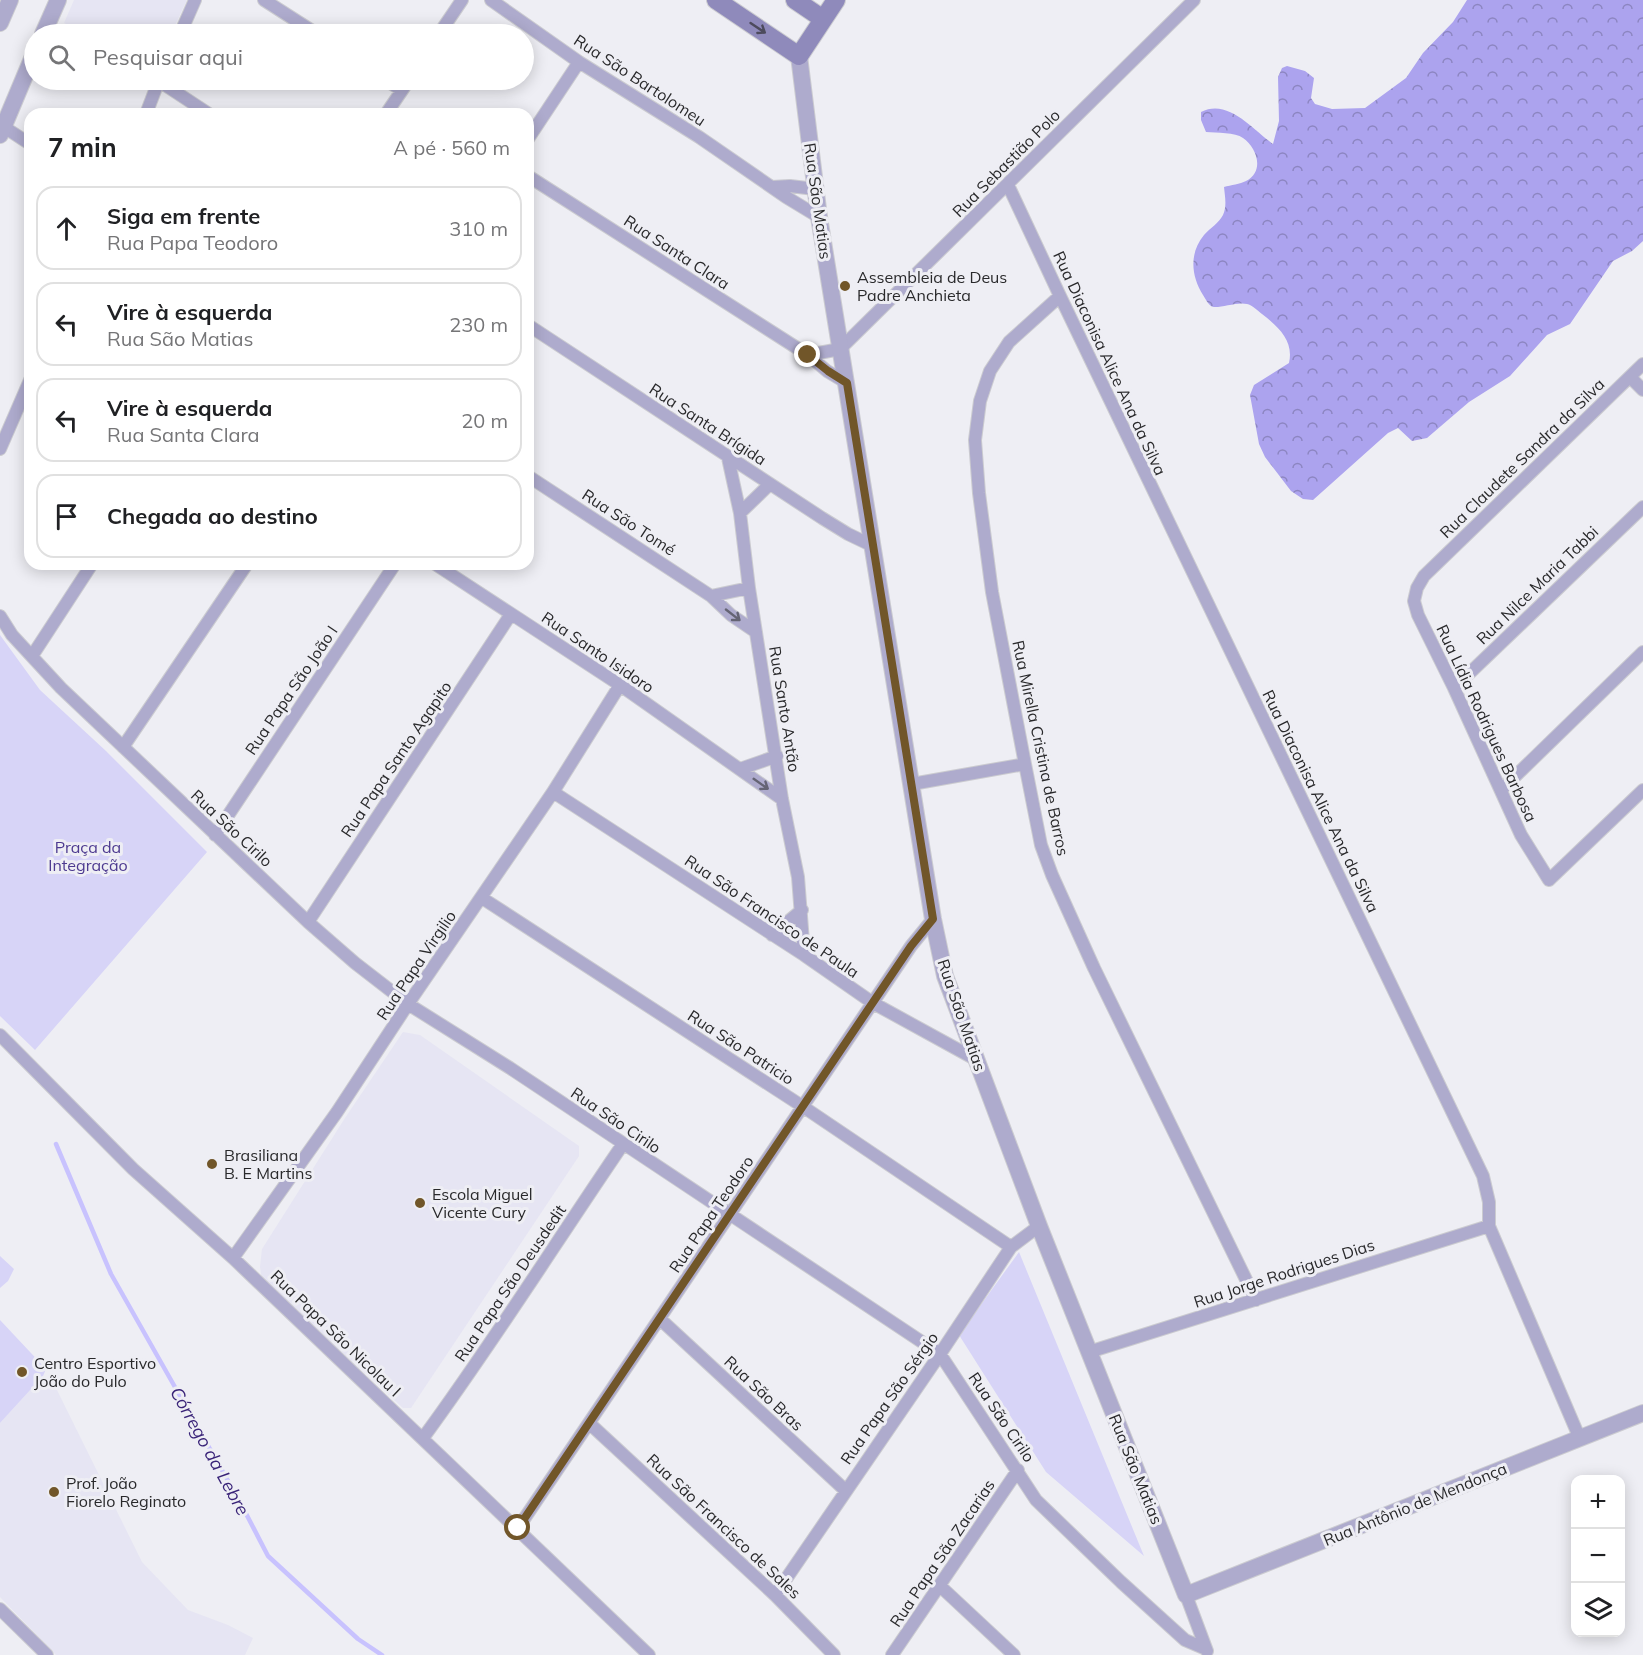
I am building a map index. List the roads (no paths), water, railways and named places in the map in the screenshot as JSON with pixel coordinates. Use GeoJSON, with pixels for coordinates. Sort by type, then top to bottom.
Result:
{"type":"FeatureCollection","features":[{"type":"Feature","properties":{"kind":"main road"},"geometry":{"type":"LineString","coordinates":[[716,0],[799,56],[836,0]]}},
{"type":"Feature","properties":{"kind":"main road"},"geometry":{"type":"LineString","coordinates":[[795,0],[823,19]]}},
{"type":"Feature","properties":{"kind":"street"},"geometry":{"type":"LineString","coordinates":[[0,23],[10,0]]}},
{"type":"Feature","properties":{"kind":"street"},"geometry":{"type":"LineString","coordinates":[[47,24],[58,0]]}},
{"type":"Feature","properties":{"kind":"street"},"geometry":{"type":"LineString","coordinates":[[184,24],[195,0]]}},
{"type":"Feature","properties":{"kind":"street"},"geometry":{"type":"LineString","coordinates":[[264,0],[301,24]]}},
{"type":"Feature","properties":{"kind":"street"},"geometry":{"type":"LineString","coordinates":[[446,24],[462,0]]}},
{"type":"Feature","properties":{"kind":"street","name":"Rua São Bartolomeu"},"geometry":{"type":"LineString","coordinates":[[491,0],[525,24]]}},
{"type":"Feature","properties":{"kind":"street","name":"Rua Sebastião Polo"},"geometry":{"type":"LineString","coordinates":[[840,349],[1194,0]]}},
{"type":"Feature","properties":{"kind":"street","name":"Rua São Bartolomeu"},"geometry":{"type":"LineString","coordinates":[[534,30],[579,62],[699,137],[819,217]]}},
{"type":"Feature","properties":{"kind":"street","name":"Rua São Matias"},"geometry":{"type":"LineString","coordinates":[[799,56],[819,217],[933,919],[945,976],[1039,1226],[1208,1652]]}},
{"type":"Feature","properties":{"kind":"street"},"geometry":{"type":"LineString","coordinates":[[534,130],[579,62]]}},
{"type":"Feature","properties":{"kind":"street"},"geometry":{"type":"LineString","coordinates":[[24,78],[2,131],[24,141]]}},
{"type":"Feature","properties":{"kind":"street"},"geometry":{"type":"LineString","coordinates":[[148,108],[155,90]]}},
{"type":"Feature","properties":{"kind":"street"},"geometry":{"type":"LineString","coordinates":[[173,90],[199,108]]}},
{"type":"Feature","properties":{"kind":"street"},"geometry":{"type":"LineString","coordinates":[[390,108],[402,90]]}},
{"type":"Feature","properties":{"kind":"street","name":"Rua Santa Clara"},"geometry":{"type":"LineString","coordinates":[[534,180],[808,355],[847,383]]}},
{"type":"Feature","properties":{"kind":"street","name":"Rua Diaconisa Alice Ana da Silva"},"geometry":{"type":"LineString","coordinates":[[1008,185],[1483,1176],[1489,1202],[1489,1226],[1580,1439]]}},
{"type":"Feature","properties":{"kind":"street"},"geometry":{"type":"LineString","coordinates":[[772,187],[815,189]]}},
{"type":"Feature","properties":{"kind":"street","name":"Rua Mirella Cristina de Barros"},"geometry":{"type":"LineString","coordinates":[[1060,296],[1009,342],[990,371],[980,401],[975,440],[979,493],[992,592],[1025,764],[1041,845],[1052,875],[1099,979],[1256,1300]]}},
{"type":"Feature","properties":{"kind":"street","name":"Rua Santa Brígida"},"geometry":{"type":"LineString","coordinates":[[534,329],[728,458],[848,534],[873,546]]}},
{"type":"Feature","properties":{"kind":"street"},"geometry":{"type":"LineString","coordinates":[[808,355],[840,349]]}},
{"type":"Feature","properties":{"kind":"street","name":"Rua Claudete Sandra da Silva"},"geometry":{"type":"LineString","coordinates":[[1424,576],[1643,364]]}},
{"type":"Feature","properties":{"kind":"street"},"geometry":{"type":"LineString","coordinates":[[1630,377],[1643,390]]}},
{"type":"Feature","properties":{"kind":"street"},"geometry":{"type":"LineString","coordinates":[[0,449],[24,394]]}},
{"type":"Feature","properties":{"kind":"street","name":"Rua Santo Antão"},"geometry":{"type":"LineString","coordinates":[[728,458],[740,513],[756,632],[798,877],[804,955]]}},
{"type":"Feature","properties":{"kind":"street","name":"Rua São Tomé"},"geometry":{"type":"LineString","coordinates":[[534,480],[711,596],[731,615],[756,632]]}},
{"type":"Feature","properties":{"kind":"street"},"geometry":{"type":"LineString","coordinates":[[740,513],[770,484]]}},
{"type":"Feature","properties":{"kind":"street","name":"Rua Nilce Maria Tabbi"},"geometry":{"type":"LineString","coordinates":[[1454,688],[1643,507]]}},
{"type":"Feature","properties":{"kind":"street"},"geometry":{"type":"LineString","coordinates":[[32,656],[88,570]]}},
{"type":"Feature","properties":{"kind":"street"},"geometry":{"type":"LineString","coordinates":[[123,747],[244,570]]}},
{"type":"Feature","properties":{"kind":"street","name":"Rua Papa São João I"},"geometry":{"type":"LineString","coordinates":[[215,835],[391,570]]}},
{"type":"Feature","properties":{"kind":"street","name":"Rua Santo Isidoro"},"geometry":{"type":"LineString","coordinates":[[444,570],[620,686],[783,799]]}},
{"type":"Feature","properties":{"kind":"street","name":"Rua Lídia Rodrigues Barbosa"},"geometry":{"type":"LineString","coordinates":[[1424,576],[1417,588],[1414,601],[1418,615],[1521,835],[1549,880],[1643,790]]}},
{"type":"Feature","properties":{"kind":"street"},"geometry":{"type":"LineString","coordinates":[[711,596],[749,588]]}},
{"type":"Feature","properties":{"kind":"street","name":"Rua Papa Santo Agapito"},"geometry":{"type":"LineString","coordinates":[[308,922],[511,614]]}},
{"type":"Feature","properties":{"kind":"street","name":"Rua São Cirilo"},"geometry":{"type":"LineString","coordinates":[[0,616],[12,635],[61,688],[308,922],[355,963],[408,1004],[510,1068],[940,1354],[1036,1500],[1185,1640],[1208,1652]]}},
{"type":"Feature","properties":{"kind":"street"},"geometry":{"type":"LineString","coordinates":[[1501,790],[1643,652]]}},
{"type":"Feature","properties":{"kind":"street","name":"Rua Papa Virgilio"},"geometry":{"type":"LineString","coordinates":[[233,1258],[338,1112],[408,1004],[553,792],[620,686]]}},
{"type":"Feature","properties":{"kind":"street"},"geometry":{"type":"LineString","coordinates":[[740,770],[777,756]]}},
{"type":"Feature","properties":{"kind":"street"},"geometry":{"type":"LineString","coordinates":[[912,784],[1025,764]]}},
{"type":"Feature","properties":{"kind":"street","name":"Rua São Francisco de Paula"},"geometry":{"type":"LineString","coordinates":[[553,792],[804,955],[873,1003],[976,1060]]}},
{"type":"Feature","properties":{"kind":"street","name":"Rua São Patricio"},"geometry":{"type":"LineString","coordinates":[[482,897],[802,1106],[1011,1247]]}},
{"type":"Feature","properties":{"kind":"street"},"geometry":{"type":"LineString","coordinates":[[772,935],[802,910]]}},
{"type":"Feature","properties":{"kind":"street","name":"Rua Papa Teodoro"},"geometry":{"type":"LineString","coordinates":[[518,1528],[911,946],[933,919]]}},
{"type":"Feature","properties":{"kind":"street","name":"Rua Papa São Nicolau I"},"geometry":{"type":"LineString","coordinates":[[0,1035],[133,1168],[233,1258],[649,1655]]}},
{"type":"Feature","properties":{"kind":"street","name":"Rua Papa São Deusdedit"},"geometry":{"type":"LineString","coordinates":[[423,1438],[487,1349],[547,1254],[623,1144]]}},
{"type":"Feature","properties":{"kind":"street","name":"Rua Papa São Sérgio"},"geometry":{"type":"LineString","coordinates":[[775,1595],[1011,1247],[1039,1226]]}},
{"type":"Feature","properties":{"kind":"street","name":"Rua Jorge Rodrigues Dias"},"geometry":{"type":"LineString","coordinates":[[1089,1352],[1489,1226]]}},
{"type":"Feature","properties":{"kind":"street","name":"Rua São Bras"},"geometry":{"type":"LineString","coordinates":[[660,1319],[845,1490]]}},
{"type":"Feature","properties":{"kind":"street","name":"Rua Antônio de Mendonça"},"geometry":{"type":"LineString","coordinates":[[1186,1595],[1643,1413]]}},
{"type":"Feature","properties":{"kind":"street","name":"Rua São Francisco de Sales"},"geometry":{"type":"LineString","coordinates":[[589,1423],[775,1595],[834,1655]]}},
{"type":"Feature","properties":{"kind":"street","name":"Rua Papa São Zacarias"},"geometry":{"type":"LineString","coordinates":[[892,1655],[1018,1470]]}},
{"type":"Feature","properties":{"kind":"street"},"geometry":{"type":"LineString","coordinates":[[940,1586],[1014,1655]]}},
{"type":"Feature","properties":{"kind":"street"},"geometry":{"type":"LineString","coordinates":[[0,1609],[47,1655]]}},
{"type":"Feature","properties":{"kind":"waterway","name":"Córrego da Lebre"},"geometry":{"type":"LineString","coordinates":[[56,1144],[111,1274],[240,1502],[268,1556],[358,1639],[382,1655]]}},
{"type":"Feature","properties":{"kind":"place","name":"Assembleia de Deus Padre Anchieta"},"geometry":{"type":"Point","coordinates":[845,286]}},
{"type":"Feature","properties":{"kind":"place","name":"Brasiliana B. E Martins"},"geometry":{"type":"Point","coordinates":[212,1164]}},
{"type":"Feature","properties":{"kind":"place","name":"Escola Miguel Vicente Cury"},"geometry":{"type":"Point","coordinates":[420,1203]}},
{"type":"Feature","properties":{"kind":"place","name":"Centro Esportivo João do Pulo"},"geometry":{"type":"Point","coordinates":[22,1372]}},
{"type":"Feature","properties":{"kind":"place","name":"Prof. João Fiorelo Reginato"},"geometry":{"type":"Point","coordinates":[54,1492]}},
{"type":"Feature","properties":{"kind":"park label","name":"Praça da Integração"},"geometry":{"type":"Point","coordinates":[88,856]}}]}
